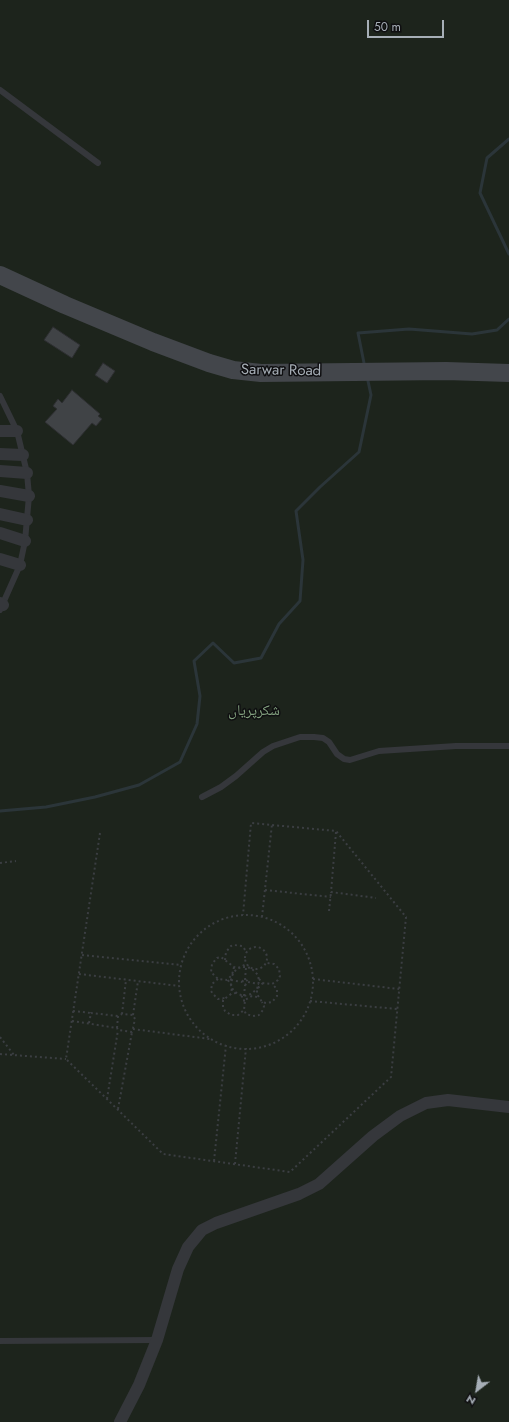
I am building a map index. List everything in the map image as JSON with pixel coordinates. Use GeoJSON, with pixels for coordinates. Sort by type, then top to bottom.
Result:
{"type":"FeatureCollection","features":[{"type":"Feature","properties":{"kind":"main road","name":"Sarwar Road"},"geometry":{"type":"LineString","coordinates":[[0,275],[65,305],[153,342],[209,363],[234,370],[261,373],[446,371],[509,373]]}},
{"type":"Feature","properties":{"kind":"street"},"geometry":{"type":"LineString","coordinates":[[0,431],[17,431]]}},
{"type":"Feature","properties":{"kind":"street"},"geometry":{"type":"LineString","coordinates":[[0,454],[23,455]]}},
{"type":"Feature","properties":{"kind":"street"},"geometry":{"type":"LineString","coordinates":[[0,471],[27,473]]}},
{"type":"Feature","properties":{"kind":"street"},"geometry":{"type":"LineString","coordinates":[[0,491],[28,496]]}},
{"type":"Feature","properties":{"kind":"street"},"geometry":{"type":"LineString","coordinates":[[0,514],[27,520]]}},
{"type":"Feature","properties":{"kind":"street"},"geometry":{"type":"LineString","coordinates":[[0,533],[25,540]]}},
{"type":"Feature","properties":{"kind":"street"},"geometry":{"type":"LineString","coordinates":[[0,559],[20,565]]}},
{"type":"Feature","properties":{"kind":"street"},"geometry":{"type":"LineString","coordinates":[[120,1422],[139,1385],[157,1340],[178,1269],[188,1248],[202,1230],[216,1223],[299,1194],[319,1184],[373,1136],[400,1116],[426,1103],[448,1100],[509,1107]]}},
{"type":"Feature","properties":{"kind":"lane"},"geometry":{"type":"LineString","coordinates":[[0,90],[98,163]]}},
{"type":"Feature","properties":{"kind":"lane"},"geometry":{"type":"LineString","coordinates":[[0,396],[17,431],[27,473],[28,496],[25,540],[20,565],[1,606]]}},
{"type":"Feature","properties":{"kind":"lane"},"geometry":{"type":"LineString","coordinates":[[202,797],[226,783],[263,752],[273,746],[300,737],[314,736],[323,738],[329,742],[337,754],[344,759],[350,760],[379,751],[456,746],[509,746]]}},
{"type":"Feature","properties":{"kind":"lane"},"geometry":{"type":"LineString","coordinates":[[0,1341],[157,1340]]}},
{"type":"Feature","properties":{"kind":"path"},"geometry":{"type":"LineString","coordinates":[[0,1054],[66,1059],[162,1154],[290,1172],[391,1077],[406,917],[336,831],[252,823],[243,915]]}},
{"type":"Feature","properties":{"kind":"path"},"geometry":{"type":"LineString","coordinates":[[262,917],[272,824]]}},
{"type":"Feature","properties":{"kind":"path"},"geometry":{"type":"LineString","coordinates":[[329,911],[336,831]]}},
{"type":"Feature","properties":{"kind":"path"},"geometry":{"type":"LineString","coordinates":[[66,1059],[100,833]]}},
{"type":"Feature","properties":{"kind":"path"},"geometry":{"type":"LineString","coordinates":[[0,863],[16,861]]}},
{"type":"Feature","properties":{"kind":"path"},"geometry":{"type":"LineString","coordinates":[[265,890],[331,897]]}},
{"type":"Feature","properties":{"kind":"path"},"geometry":{"type":"LineString","coordinates":[[331,892],[376,898]]}},
{"type":"Feature","properties":{"kind":"path"},"geometry":{"type":"LineString","coordinates":[[72,1020],[117,1029],[211,1039],[231,1047],[252,1049],[273,1044],[291,1032],[305,1016],[312,996],[313,973],[306,951],[292,932],[273,920],[243,915],[227,917],[206,927],[190,944],[181,965],[179,986],[184,1007],[195,1025],[211,1039]]}},
{"type":"Feature","properties":{"kind":"path"},"geometry":{"type":"LineString","coordinates":[[225,960],[226,952],[234,945],[242,946],[247,952],[246,963],[234,972],[227,980]]}},
{"type":"Feature","properties":{"kind":"path"},"geometry":{"type":"LineString","coordinates":[[247,952],[253,948],[260,948],[266,952],[268,956],[267,963],[259,970],[259,984],[257,989],[257,997],[264,1006],[263,1010],[256,1016],[249,1016],[244,1010],[244,998],[238,994],[227,980],[218,979],[211,972],[212,964],[217,958],[221,957],[234,967],[246,967],[259,970]]}},
{"type":"Feature","properties":{"kind":"path"},"geometry":{"type":"LineString","coordinates":[[82,955],[181,965]]}},
{"type":"Feature","properties":{"kind":"path"},"geometry":{"type":"LineString","coordinates":[[246,963],[256,972],[263,983],[272,984],[277,989],[277,996],[275,999],[269,1003],[262,1002]]}},
{"type":"Feature","properties":{"kind":"path"},"geometry":{"type":"LineString","coordinates":[[267,963],[274,964],[279,969],[280,973],[278,980],[272,984]]}},
{"type":"Feature","properties":{"kind":"path"},"geometry":{"type":"LineString","coordinates":[[231,994],[231,980],[234,967]]}},
{"type":"Feature","properties":{"kind":"path"},"geometry":{"type":"LineString","coordinates":[[245,980],[246,967]]}},
{"type":"Feature","properties":{"kind":"path"},"geometry":{"type":"LineString","coordinates":[[79,974],[179,986]]}},
{"type":"Feature","properties":{"kind":"path"},"geometry":{"type":"LineString","coordinates":[[218,979],[212,984],[211,991],[218,998],[225,998]]}},
{"type":"Feature","properties":{"kind":"path"},"geometry":{"type":"LineString","coordinates":[[313,979],[399,989]]}},
{"type":"Feature","properties":{"kind":"path"},"geometry":{"type":"LineString","coordinates":[[122,1014],[126,980]]}},
{"type":"Feature","properties":{"kind":"path"},"geometry":{"type":"LineString","coordinates":[[231,980],[242,982],[245,985]]}},
{"type":"Feature","properties":{"kind":"path"},"geometry":{"type":"LineString","coordinates":[[245,980],[259,984]]}},
{"type":"Feature","properties":{"kind":"path"},"geometry":{"type":"LineString","coordinates":[[118,1110],[135,1019],[133,1015],[138,982]]}},
{"type":"Feature","properties":{"kind":"path"},"geometry":{"type":"LineString","coordinates":[[244,996],[245,985],[248,982]]}},
{"type":"Feature","properties":{"kind":"path"},"geometry":{"type":"LineString","coordinates":[[244,1010],[234,1016],[231,1015],[225,1011],[223,1000],[235,993],[244,996],[252,994],[263,983]]}},
{"type":"Feature","properties":{"kind":"path"},"geometry":{"type":"LineString","coordinates":[[244,1002],[249,997],[257,997]]}},
{"type":"Feature","properties":{"kind":"path"},"geometry":{"type":"LineString","coordinates":[[310,1001],[397,1010]]}},
{"type":"Feature","properties":{"kind":"path"},"geometry":{"type":"LineString","coordinates":[[73,1011],[118,1016],[122,1014],[133,1015]]}},
{"type":"Feature","properties":{"kind":"path"},"geometry":{"type":"LineString","coordinates":[[89,1023],[91,1013]]}},
{"type":"Feature","properties":{"kind":"path"},"geometry":{"type":"LineString","coordinates":[[107,1099],[118,1016]]}},
{"type":"Feature","properties":{"kind":"path"},"geometry":{"type":"LineString","coordinates":[[0,1037],[14,1055]]}},
{"type":"Feature","properties":{"kind":"path"},"geometry":{"type":"LineString","coordinates":[[214,1161],[226,1045]]}},
{"type":"Feature","properties":{"kind":"path"},"geometry":{"type":"LineString","coordinates":[[234,1164],[246,1048]]}},
{"type":"Feature","properties":{"kind":"green space","name":"شکرپریاں"},"geometry":{"type":"Polygon","coordinates":[[[0,0],[509,0],[509,1422],[0,1422],[0,0]]]}},
{"type":"Feature","properties":{"kind":"building"},"geometry":{"type":"Polygon","coordinates":[[[53,327],[80,345],[72,358],[44,340],[53,327]]]}},
{"type":"Feature","properties":{"kind":"building"},"geometry":{"type":"Polygon","coordinates":[[[103,363],[115,371],[107,383],[95,375],[103,363]]]}},
{"type":"Feature","properties":{"kind":"building"},"geometry":{"type":"Polygon","coordinates":[[[72,390],[100,414],[98,416],[102,419],[96,426],[92,423],[73,445],[45,422],[57,409],[53,406],[58,399],[62,403],[72,390]]]}},
{"type":"Feature","properties":{"kind":"waterway"},"geometry":{"type":"LineString","coordinates":[[509,139],[487,158],[480,193],[509,254]]}},
{"type":"Feature","properties":{"kind":"waterway"},"geometry":{"type":"LineString","coordinates":[[364,363],[358,333],[409,329],[472,334],[497,330],[509,319]]}},
{"type":"Feature","properties":{"kind":"waterway"},"geometry":{"type":"LineString","coordinates":[[0,811],[46,807],[95,797],[139,785],[180,762],[197,724],[200,696],[194,661],[213,643],[234,663],[261,658],[279,624],[300,601],[303,560],[296,511],[359,452],[371,395],[368,381]]}}]}
